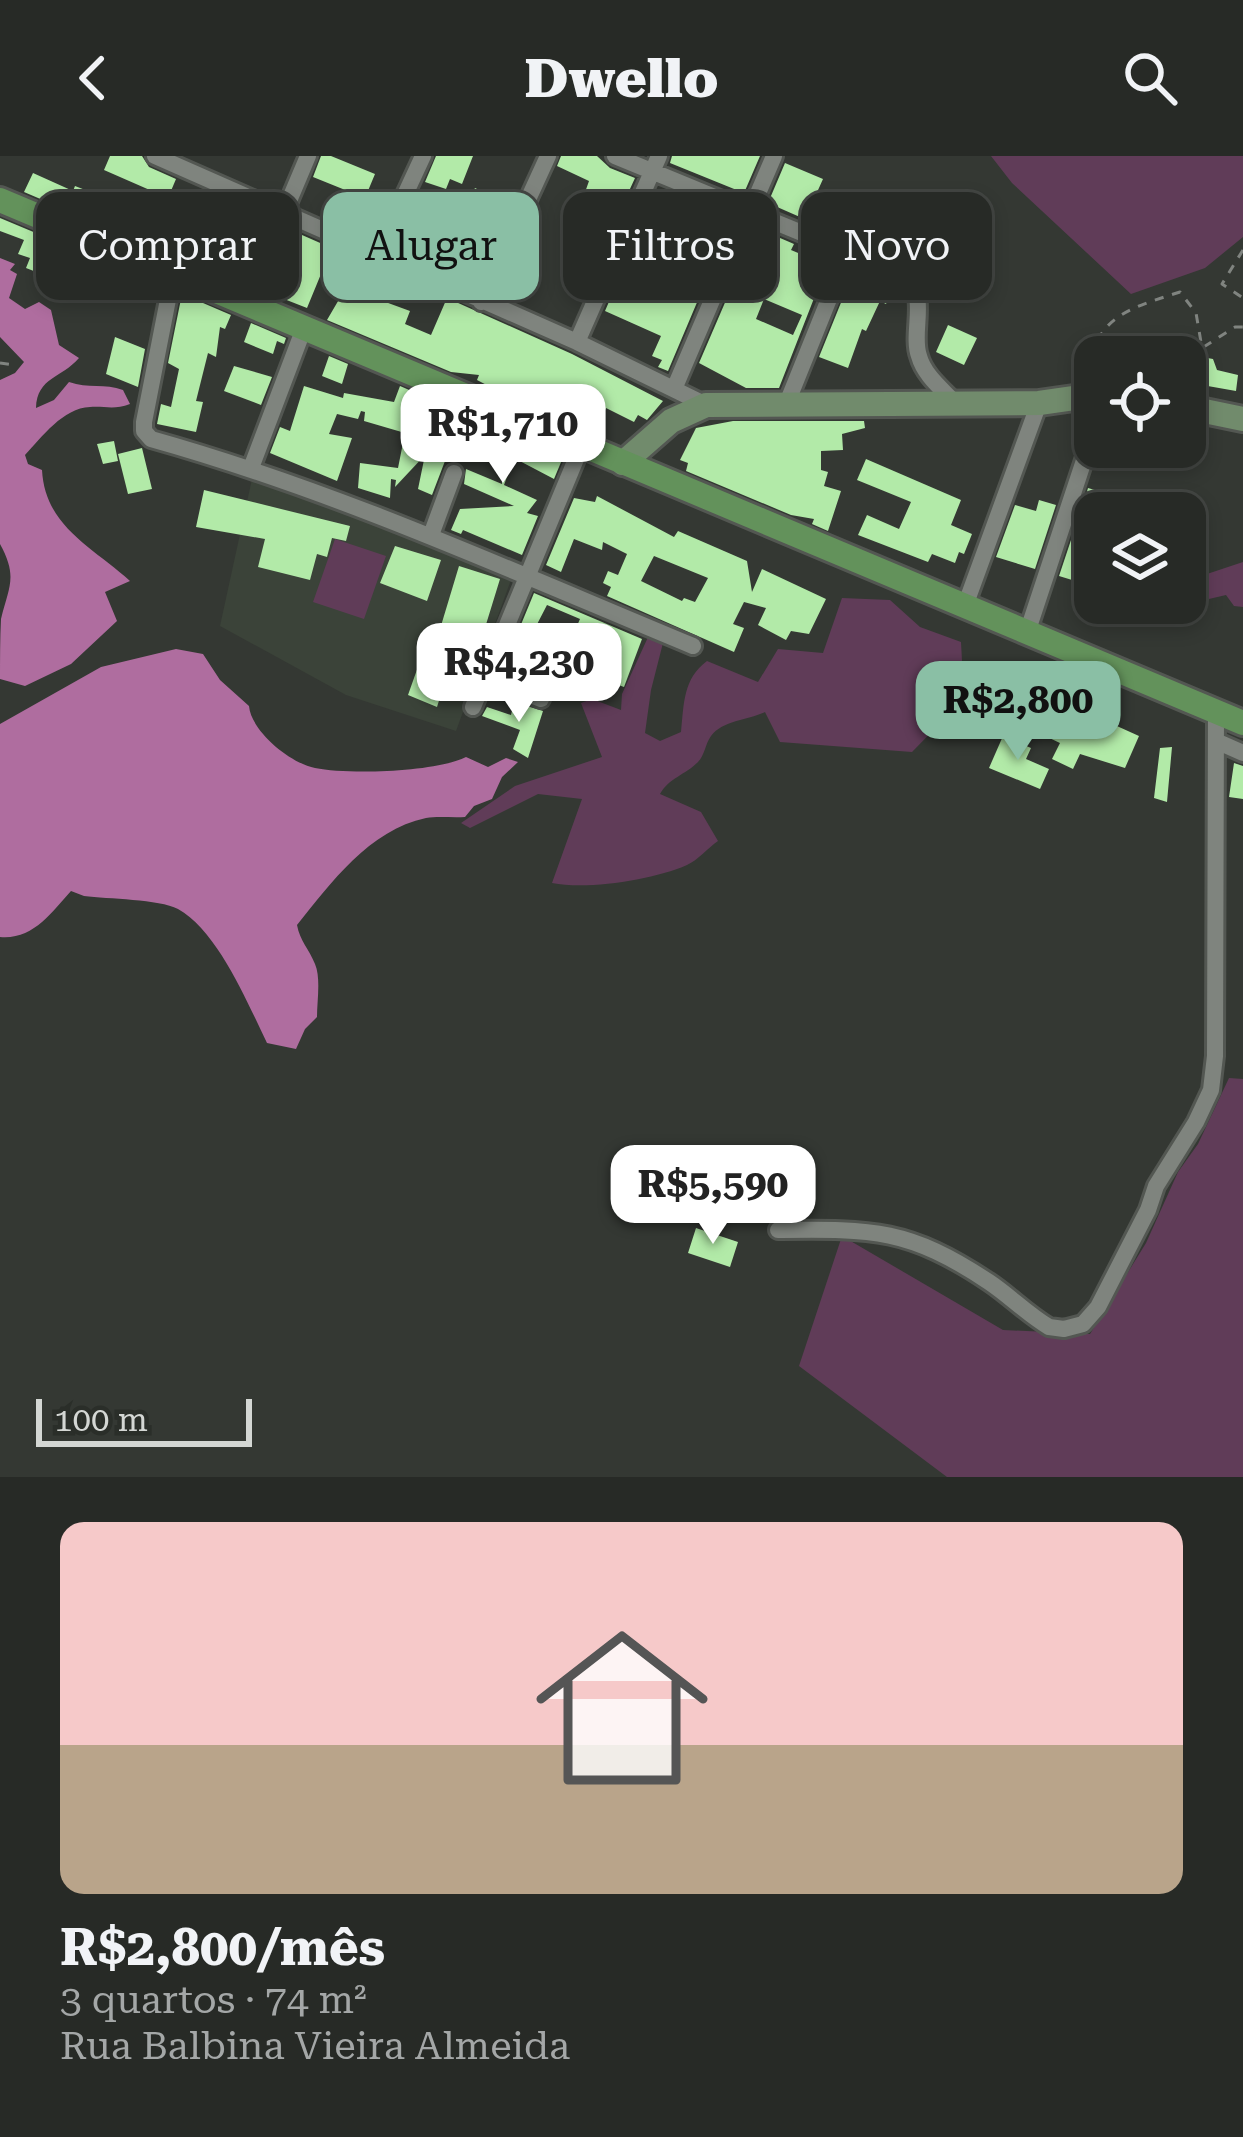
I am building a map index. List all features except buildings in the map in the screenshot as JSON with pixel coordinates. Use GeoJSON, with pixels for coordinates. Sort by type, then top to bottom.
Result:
{"type":"FeatureCollection","features":[{"type":"Feature","properties":{"kind":"main road"},"geometry":{"type":"LineString","coordinates":[[0,200],[36,215]]}},
{"type":"Feature","properties":{"kind":"main road"},"geometry":{"type":"LineString","coordinates":[[233,300],[1243,723]]}},
{"type":"Feature","properties":{"kind":"street"},"geometry":{"type":"LineString","coordinates":[[154,156],[185,162],[241,192]]}},
{"type":"Feature","properties":{"kind":"street"},"geometry":{"type":"LineString","coordinates":[[294,192],[308,156]]}},
{"type":"Feature","properties":{"kind":"street"},"geometry":{"type":"LineString","coordinates":[[406,192],[423,156]]}},
{"type":"Feature","properties":{"kind":"street"},"geometry":{"type":"LineString","coordinates":[[481,302],[548,156]]}},
{"type":"Feature","properties":{"kind":"street"},"geometry":{"type":"LineString","coordinates":[[615,156],[655,164],[709,192]]}},
{"type":"Feature","properties":{"kind":"street"},"geometry":{"type":"LineString","coordinates":[[758,192],[773,156]]}},
{"type":"Feature","properties":{"kind":"street"},"geometry":{"type":"LineString","coordinates":[[577,342],[655,164]]}},
{"type":"Feature","properties":{"kind":"street"},"geometry":{"type":"LineString","coordinates":[[168,300],[146,410],[146,434],[431,535],[693,646]]}},
{"type":"Feature","properties":{"kind":"street"},"geometry":{"type":"LineString","coordinates":[[245,305],[247,300]]}},
{"type":"Feature","properties":{"kind":"street"},"geometry":{"type":"LineString","coordinates":[[477,300],[577,342],[706,405]]}},
{"type":"Feature","properties":{"kind":"street"},"geometry":{"type":"LineString","coordinates":[[674,389],[712,300]]}},
{"type":"Feature","properties":{"kind":"street"},"geometry":{"type":"LineString","coordinates":[[787,403],[829,300]]}},
{"type":"Feature","properties":{"kind":"street"},"geometry":{"type":"LineString","coordinates":[[917,300],[918,354],[954,403]]}},
{"type":"Feature","properties":{"kind":"street"},"geometry":{"type":"LineString","coordinates":[[251,468],[304,328]]}},
{"type":"Feature","properties":{"kind":"street"},"geometry":{"type":"LineString","coordinates":[[623,463],[671,421],[706,405],[1040,403],[1074,397]]}},
{"type":"Feature","properties":{"kind":"street"},"geometry":{"type":"LineString","coordinates":[[965,606],[1040,403]]}},
{"type":"Feature","properties":{"kind":"street"},"geometry":{"type":"LineString","coordinates":[[1206,411],[1243,419]]}},
{"type":"Feature","properties":{"kind":"street"},"geometry":{"type":"LineString","coordinates":[[473,707],[581,447]]}},
{"type":"Feature","properties":{"kind":"street"},"geometry":{"type":"LineString","coordinates":[[1027,633],[1081,468]]}},
{"type":"Feature","properties":{"kind":"street"},"geometry":{"type":"LineString","coordinates":[[431,535],[454,472]]}},
{"type":"Feature","properties":{"kind":"street"},"geometry":{"type":"LineString","coordinates":[[484,677],[541,699]]}},
{"type":"Feature","properties":{"kind":"street"},"geometry":{"type":"LineString","coordinates":[[778,1231],[852,1229],[900,1235],[961,1263],[1049,1327],[1082,1324],[1098,1307],[1156,1186],[1211,1090],[1216,712]]}},
{"type":"Feature","properties":{"kind":"street"},"geometry":{"type":"LineString","coordinates":[[1216,741],[1243,753]]}},
{"type":"Feature","properties":{"kind":"path"},"geometry":{"type":"LineString","coordinates":[[1243,250],[1222,284],[1243,298]]}},
{"type":"Feature","properties":{"kind":"path"},"geometry":{"type":"LineString","coordinates":[[1098,336],[1126,310],[1180,292],[1196,313],[1200,336]]}},
{"type":"Feature","properties":{"kind":"path"},"geometry":{"type":"LineString","coordinates":[[1206,345],[1243,327]]}},
{"type":"Feature","properties":{"kind":"path"},"geometry":{"type":"LineString","coordinates":[[0,363],[15,364]]}},
{"type":"Feature","properties":{"kind":"shaded area"},"geometry":{"type":"Polygon","coordinates":[[[991,156],[1243,156],[1243,237],[1205,268],[1131,294],[1012,183],[991,156]]]}},
{"type":"Feature","properties":{"kind":"shaded area"},"geometry":{"type":"Polygon","coordinates":[[[0,258],[15,264],[10,270],[17,274],[9,298],[25,309],[39,302],[51,310],[59,345],[79,358],[46,384],[36,408],[54,400],[69,382],[123,390],[130,404],[71,412],[25,455],[28,464],[42,470],[45,490],[61,521],[130,581],[105,592],[117,621],[71,664],[25,686],[0,679],[1,619],[10,574],[0,544],[0,380],[24,362],[0,337],[0,258]]]}},
{"type":"Feature","properties":{"kind":"shaded area"},"geometry":{"type":"Polygon","coordinates":[[[252,479],[512,577],[456,731],[346,695],[220,626],[252,479]]]}},
{"type":"Feature","properties":{"kind":"shaded area"},"geometry":{"type":"Polygon","coordinates":[[[335,539],[386,556],[364,619],[313,602],[335,539]]]}},
{"type":"Feature","properties":{"kind":"shaded area"},"geometry":{"type":"Polygon","coordinates":[[[1243,562],[1243,607],[1234,606],[1226,595],[1206,600],[1206,574],[1243,562]]]}},
{"type":"Feature","properties":{"kind":"shaded area"},"geometry":{"type":"Polygon","coordinates":[[[842,598],[890,600],[920,627],[961,642],[964,699],[912,752],[780,742],[765,712],[729,723],[711,736],[698,762],[660,794],[701,812],[718,841],[687,865],[620,882],[552,883],[582,799],[538,794],[470,828],[461,823],[515,786],[602,757],[581,703],[592,699],[621,710],[622,694],[649,635],[664,639],[645,733],[660,741],[681,732],[689,684],[707,661],[758,682],[778,649],[823,653],[842,598]]]}},
{"type":"Feature","properties":{"kind":"shaded area"},"geometry":{"type":"Polygon","coordinates":[[[176,649],[203,654],[220,680],[249,706],[264,735],[305,765],[370,772],[435,766],[466,757],[488,767],[506,758],[518,762],[502,777],[492,799],[474,806],[465,817],[405,824],[369,846],[297,925],[315,964],[318,990],[317,1017],[296,1049],[267,1043],[219,951],[193,919],[178,909],[71,891],[32,930],[0,937],[0,724],[101,667],[176,649]]]}},
{"type":"Feature","properties":{"kind":"shaded area"},"geometry":{"type":"Polygon","coordinates":[[[1229,1078],[1243,1079],[1243,1477],[947,1477],[799,1366],[842,1236],[1003,1330],[1090,1334],[1146,1243],[1229,1078]]]}}]}
